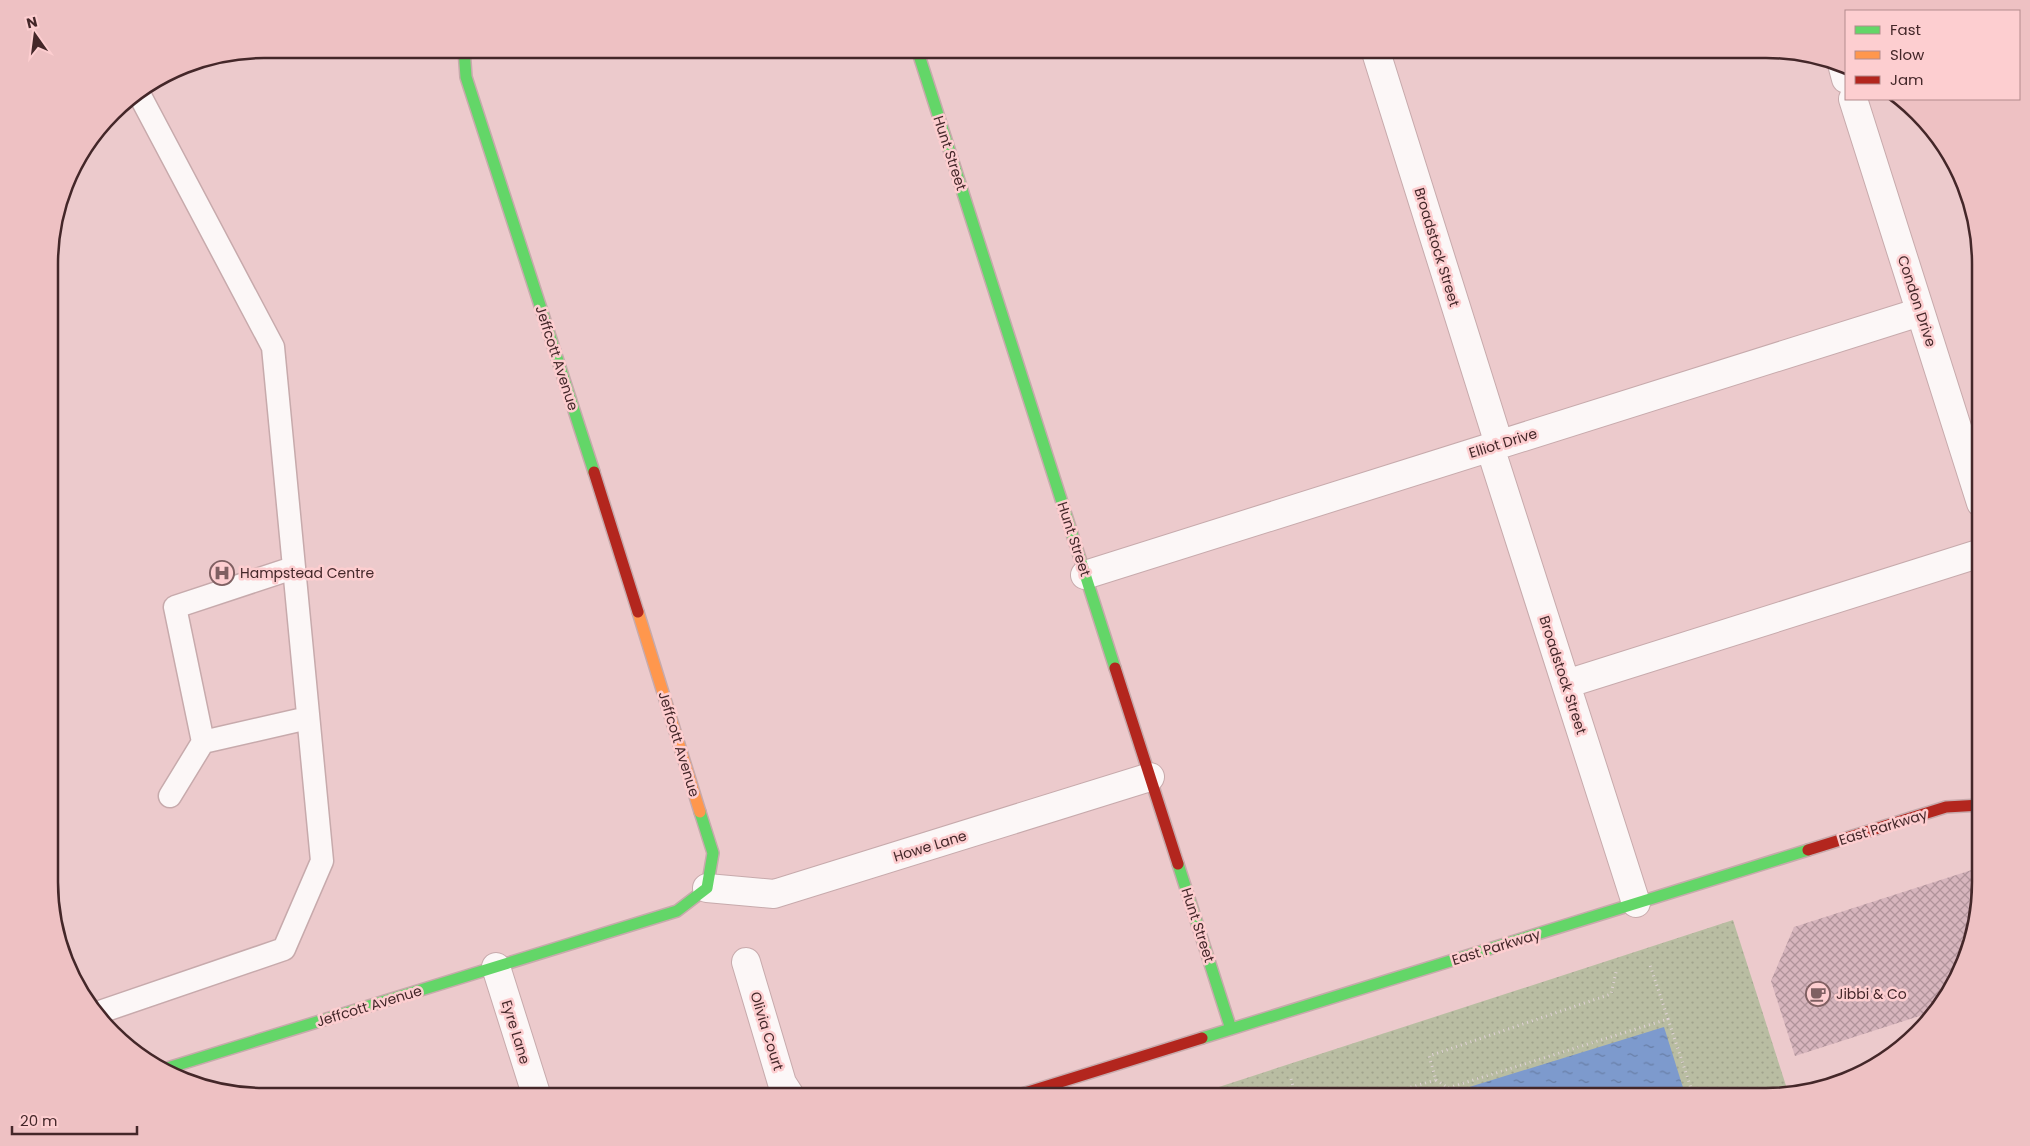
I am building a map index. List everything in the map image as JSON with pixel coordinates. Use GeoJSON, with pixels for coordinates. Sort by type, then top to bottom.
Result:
{"type":"FeatureCollection","features":[{"type":"Feature","properties":{"kind":"street","name":"Jeffcott Avenue"},"geometry":{"type":"LineString","coordinates":[[172,1067],[677,911],[707,888],[713,852],[606,508],[466,77],[465,58]]}},
{"type":"Feature","properties":{"kind":"street","name":"Hunt Street"},"geometry":{"type":"LineString","coordinates":[[920,58],[1231,1029]]}},
{"type":"Feature","properties":{"kind":"street","name":"Broadstock Street"},"geometry":{"type":"LineString","coordinates":[[1377,58],[1566,684],[1636,902]]}},
{"type":"Feature","properties":{"kind":"street","name":"Condon Drive"},"geometry":{"type":"LineString","coordinates":[[1853,100],[1920,312],[1972,452]]}},
{"type":"Feature","properties":{"kind":"street","name":"Elliot Drive"},"geometry":{"type":"LineString","coordinates":[[1085,575],[1920,312]]}},
{"type":"Feature","properties":{"kind":"street"},"geometry":{"type":"LineString","coordinates":[[1566,684],[1972,556]]}},
{"type":"Feature","properties":{"kind":"street","name":"Howe Lane"},"geometry":{"type":"LineString","coordinates":[[707,888],[774,894],[1150,777]]}},
{"type":"Feature","properties":{"kind":"street","name":"East Parkway"},"geometry":{"type":"LineString","coordinates":[[1041,1088],[1946,807],[1972,806]]}},
{"type":"Feature","properties":{"kind":"street","name":"Olivia Court"},"geometry":{"type":"LineString","coordinates":[[746,962],[782,1083],[785,1088]]}},
{"type":"Feature","properties":{"kind":"street","name":"Eyre Lane"},"geometry":{"type":"LineString","coordinates":[[496,967],[534,1088]]}},
{"type":"Feature","properties":{"kind":"lane"},"geometry":{"type":"LineString","coordinates":[[104,1012],[284,949],[322,862],[273,347],[141,98]]}},
{"type":"Feature","properties":{"kind":"lane"},"geometry":{"type":"LineString","coordinates":[[170,796],[203,742],[176,607],[294,568]]}},
{"type":"Feature","properties":{"kind":"lane"},"geometry":{"type":"LineString","coordinates":[[203,742],[308,718]]}},
{"type":"Feature","properties":{"kind":"path"},"geometry":{"type":"LineString","coordinates":[[1649,962],[1691,1088]]}},
{"type":"Feature","properties":{"kind":"path"},"geometry":{"type":"LineString","coordinates":[[1616,972],[1611,994],[1429,1056],[1436,1080],[1448,1088],[1668,1019]]}},
{"type":"Feature","properties":{"kind":"path"},"geometry":{"type":"LineString","coordinates":[[1291,1079],[1294,1088]]}},
{"type":"Feature","properties":{"kind":"path"},"geometry":{"type":"LineString","coordinates":[[1408,1088],[1436,1080]]}},
{"type":"Feature","properties":{"kind":"green space"},"geometry":{"type":"Polygon","coordinates":[[[1733,920],[1787,1087],[1780,1088],[1216,1088],[1733,920]]]}},
{"type":"Feature","properties":{"kind":"water"},"geometry":{"type":"Polygon","coordinates":[[[1664,1027],[1683,1088],[1466,1088],[1664,1027]]]}},
{"type":"Feature","properties":{"kind":"building"},"geometry":{"type":"Polygon","coordinates":[[[1972,870],[1971,909],[1962,949],[1945,985],[1924,1015],[1795,1056],[1771,981],[1794,927],[1972,870]]]}},
{"type":"Feature","properties":{"kind":"traffic: fast"},"geometry":{"type":"LineString","coordinates":[[465,58],[466,77],[594,472]]}},
{"type":"Feature","properties":{"kind":"traffic: fast"},"geometry":{"type":"LineString","coordinates":[[920,58],[1115,668]]}},
{"type":"Feature","properties":{"kind":"traffic: fast"},"geometry":{"type":"LineString","coordinates":[[172,1067],[677,911],[707,888],[713,853],[700,812]]}},
{"type":"Feature","properties":{"kind":"traffic: fast"},"geometry":{"type":"LineString","coordinates":[[1202,1038],[1808,850]]}},
{"type":"Feature","properties":{"kind":"traffic: fast"},"geometry":{"type":"LineString","coordinates":[[1178,864],[1231,1029]]}},
{"type":"Feature","properties":{"kind":"traffic: slow"},"geometry":{"type":"LineString","coordinates":[[638,612],[700,812]]}},
{"type":"Feature","properties":{"kind":"traffic: jam"},"geometry":{"type":"LineString","coordinates":[[594,472],[638,612]]}},
{"type":"Feature","properties":{"kind":"traffic: jam"},"geometry":{"type":"LineString","coordinates":[[1115,668],[1178,864]]}},
{"type":"Feature","properties":{"kind":"traffic: jam"},"geometry":{"type":"LineString","coordinates":[[1808,850],[1946,807],[1972,806]]}},
{"type":"Feature","properties":{"kind":"traffic: jam"},"geometry":{"type":"LineString","coordinates":[[1041,1088],[1202,1038]]}},
{"type":"Feature","properties":{"kind":"place","name":"Hampstead Centre"},"geometry":{"type":"Point","coordinates":[222,573]}},
{"type":"Feature","properties":{"kind":"place","name":"Jibbi & Co"},"geometry":{"type":"Point","coordinates":[1818,994]}}]}
